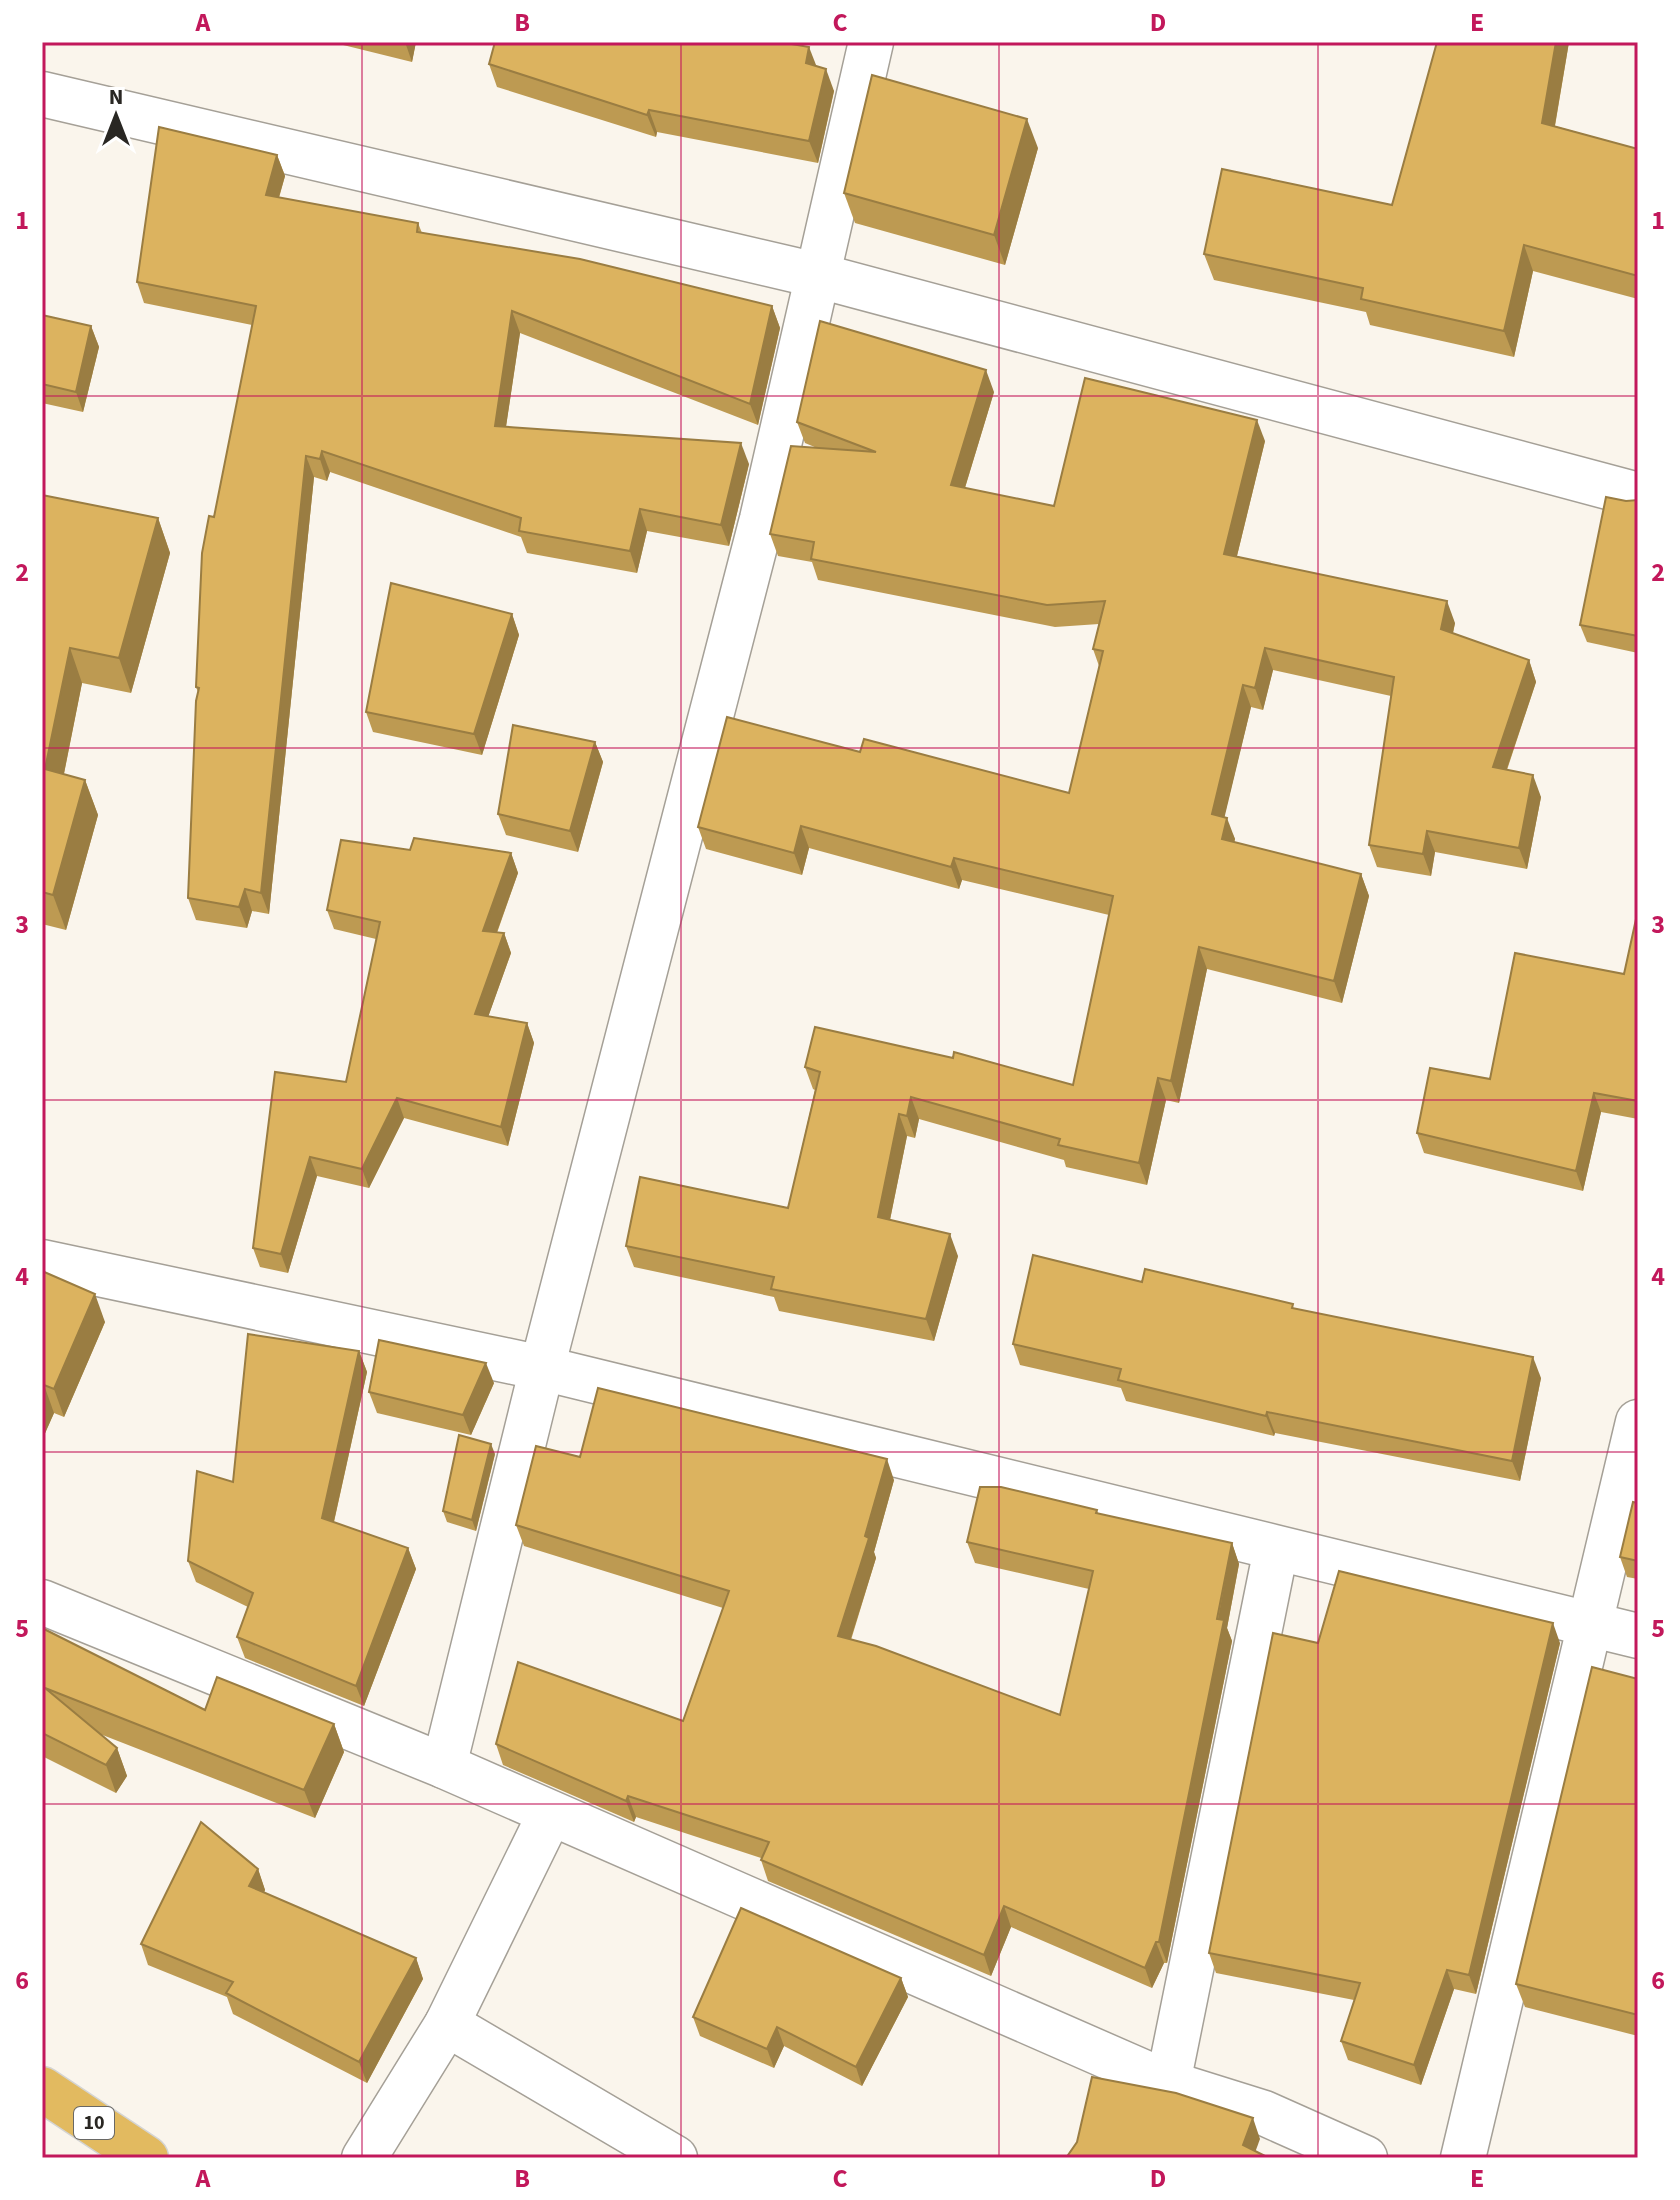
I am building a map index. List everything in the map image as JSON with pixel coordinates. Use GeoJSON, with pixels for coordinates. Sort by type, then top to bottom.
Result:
{"type":"FeatureCollection","features":[{"type":"Feature","properties":{"kind":"highway","name":"10"},"geometry":{"type":"LineString","coordinates":[[42,2089],[134,2155]]}},
{"type":"Feature","properties":{"kind":"street"},"geometry":{"type":"LineString","coordinates":[[444,1766],[542,1368],[762,519],[871,42]]}},
{"type":"Feature","properties":{"kind":"street"},"geometry":{"type":"LineString","coordinates":[[42,94],[816,275],[1638,495]]}},
{"type":"Feature","properties":{"kind":"street"},"geometry":{"type":"LineString","coordinates":[[42,1262],[542,1368],[1638,1636]]}},
{"type":"Feature","properties":{"kind":"street"},"geometry":{"type":"LineString","coordinates":[[1463,2158],[1638,1422]]}},
{"type":"Feature","properties":{"kind":"street"},"geometry":{"type":"LineString","coordinates":[[1168,2083],[1276,1549]]}},
{"type":"Feature","properties":{"kind":"street"},"geometry":{"type":"LineString","coordinates":[[42,1602],[444,1766],[1168,2083],[1264,2113],[1365,2158]]}},
{"type":"Feature","properties":{"kind":"street"},"geometry":{"type":"LineString","coordinates":[[364,2158],[447,2024],[550,1814]]}},
{"type":"Feature","properties":{"kind":"street"},"geometry":{"type":"LineString","coordinates":[[447,2024],[675,2158]]}},
{"type":"Feature","properties":{"kind":"building"},"geometry":{"type":"Polygon","coordinates":[[[495,42],[780,42],[809,47],[806,63],[826,69],[809,141],[649,110],[647,115],[489,64],[495,42]]]}},
{"type":"Feature","properties":{"kind":"building"},"geometry":{"type":"Polygon","coordinates":[[[1437,42],[1556,42],[1542,123],[1638,149],[1638,276],[1524,245],[1504,331],[1361,299],[1363,288],[1204,254],[1222,169],[1392,205],[1437,42]]]}},
{"type":"Feature","properties":{"kind":"building"},"geometry":{"type":"Polygon","coordinates":[[[872,75],[1027,119],[994,235],[844,193],[872,75]]]}},
{"type":"Feature","properties":{"kind":"building"},"geometry":{"type":"Polygon","coordinates":[[[159,127],[277,155],[266,195],[418,223],[417,232],[580,259],[772,306],[750,404],[512,311],[495,426],[741,443],[721,525],[640,509],[630,551],[519,531],[521,518],[322,451],[320,459],[306,456],[261,893],[245,889],[239,907],[188,898],[199,688],[196,687],[202,553],[209,516],[214,517],[256,306],[137,282],[159,127]]]}},
{"type":"Feature","properties":{"kind":"building"},"geometry":{"type":"Polygon","coordinates":[[[42,315],[91,326],[76,392],[42,384],[42,315]]]}},
{"type":"Feature","properties":{"kind":"building"},"geometry":{"type":"Polygon","coordinates":[[[820,321],[986,370],[951,485],[1054,506],[1085,378],[1257,420],[1224,554],[1447,601],[1441,629],[1529,660],[1493,767],[1533,775],[1519,848],[1427,831],[1423,854],[1369,845],[1394,677],[1265,648],[1255,688],[1243,685],[1212,814],[1227,818],[1222,839],[1361,874],[1334,981],[1199,947],[1171,1081],[1158,1078],[1139,1163],[1058,1145],[1060,1139],[911,1097],[907,1116],[899,1114],[878,1217],[950,1234],[926,1319],[771,1289],[774,1277],[626,1246],[640,1177],[788,1208],[820,1072],[805,1067],[815,1027],[953,1058],[954,1052],[1073,1085],[1113,896],[954,858],[951,867],[801,826],[794,853],[698,827],[727,717],[860,752],[864,739],[1069,793],[1103,651],[1093,649],[1105,601],[1047,605],[811,559],[814,542],[770,534],[791,446],[876,452],[797,422],[820,321]]]}},
{"type":"Feature","properties":{"kind":"building"},"geometry":{"type":"Polygon","coordinates":[[[42,495],[158,518],[119,658],[70,648],[45,769],[85,780],[53,895],[42,892],[42,495]]]}},
{"type":"Feature","properties":{"kind":"building"},"geometry":{"type":"Polygon","coordinates":[[[1606,497],[1638,500],[1638,636],[1580,625],[1606,497]]]}},
{"type":"Feature","properties":{"kind":"building"},"geometry":{"type":"Polygon","coordinates":[[[391,583],[512,614],[474,734],[366,712],[391,583]]]}},
{"type":"Feature","properties":{"kind":"building"},"geometry":{"type":"Polygon","coordinates":[[[513,725],[595,742],[570,831],[498,814],[513,725]]]}},
{"type":"Feature","properties":{"kind":"building"},"geometry":{"type":"Polygon","coordinates":[[[414,838],[511,853],[483,931],[504,933],[475,1014],[527,1023],[501,1127],[397,1098],[362,1169],[310,1157],[281,1254],[253,1248],[275,1072],[346,1082],[380,922],[327,910],[341,840],[410,850],[414,838]]]}},
{"type":"Feature","properties":{"kind":"building"},"geometry":{"type":"Polygon","coordinates":[[[1638,910],[1638,1101],[1594,1093],[1576,1171],[1417,1133],[1430,1068],[1490,1079],[1515,953],[1624,974],[1638,910]]]}},
{"type":"Feature","properties":{"kind":"building"},"geometry":{"type":"Polygon","coordinates":[[[1033,1255],[1142,1282],[1145,1269],[1293,1304],[1292,1308],[1533,1357],[1512,1461],[1267,1412],[1266,1416],[1118,1380],[1121,1369],[1013,1344],[1033,1255]]]}},
{"type":"Feature","properties":{"kind":"building"},"geometry":{"type":"Polygon","coordinates":[[[42,1271],[95,1294],[54,1389],[44,1385],[42,1388],[42,1271]]]}},
{"type":"Feature","properties":{"kind":"building"},"geometry":{"type":"Polygon","coordinates":[[[248,1334],[359,1351],[322,1518],[408,1548],[356,1686],[237,1637],[253,1593],[188,1561],[197,1471],[233,1482],[248,1334]]]}},
{"type":"Feature","properties":{"kind":"building"},"geometry":{"type":"Polygon","coordinates":[[[379,1340],[486,1363],[463,1415],[369,1392],[379,1340]]]}},
{"type":"Feature","properties":{"kind":"building"},"geometry":{"type":"Polygon","coordinates":[[[598,1388],[887,1459],[865,1536],[869,1538],[838,1636],[876,1646],[1060,1715],[1093,1571],[967,1542],[980,1487],[1001,1487],[1097,1510],[1096,1513],[1232,1543],[1217,1619],[1224,1620],[1159,1942],[1156,1942],[1145,1968],[1004,1906],[984,1955],[761,1860],[769,1842],[628,1796],[626,1801],[496,1744],[518,1662],[683,1721],[729,1591],[516,1525],[536,1446],[580,1457],[598,1388]]]}},
{"type":"Feature","properties":{"kind":"building"},"geometry":{"type":"Polygon","coordinates":[[[459,1435],[491,1444],[472,1520],[443,1511],[459,1435]]]}},
{"type":"Feature","properties":{"kind":"building"},"geometry":{"type":"Polygon","coordinates":[[[1633,1502],[1638,1503],[1638,1561],[1620,1557],[1633,1502]]]}},
{"type":"Feature","properties":{"kind":"building"},"geometry":{"type":"Polygon","coordinates":[[[1339,1571],[1553,1623],[1469,1975],[1447,1970],[1414,2065],[1341,2041],[1360,1983],[1209,1953],[1273,1633],[1318,1643],[1339,1571]]]}},
{"type":"Feature","properties":{"kind":"building"},"geometry":{"type":"Polygon","coordinates":[[[42,1628],[205,1710],[217,1677],[334,1724],[304,1790],[45,1688],[117,1748],[106,1765],[42,1733],[42,1628]]]}},
{"type":"Feature","properties":{"kind":"building"},"geometry":{"type":"Polygon","coordinates":[[[1592,1667],[1638,1679],[1638,2015],[1516,1984],[1592,1667]]]}},
{"type":"Feature","properties":{"kind":"building"},"geometry":{"type":"Polygon","coordinates":[[[201,1822],[258,1869],[249,1886],[416,1958],[359,2062],[226,1993],[233,1982],[141,1944],[201,1822]]]}},
{"type":"Feature","properties":{"kind":"building"},"geometry":{"type":"Polygon","coordinates":[[[741,1908],[901,1978],[856,2067],[777,2027],[767,2049],[693,2017],[741,1908]]]}},
{"type":"Feature","properties":{"kind":"building"},"geometry":{"type":"Polygon","coordinates":[[[1092,2077],[1176,2093],[1253,2118],[1243,2145],[1269,2158],[1066,2158],[1077,2142],[1092,2077]]]}}]}
